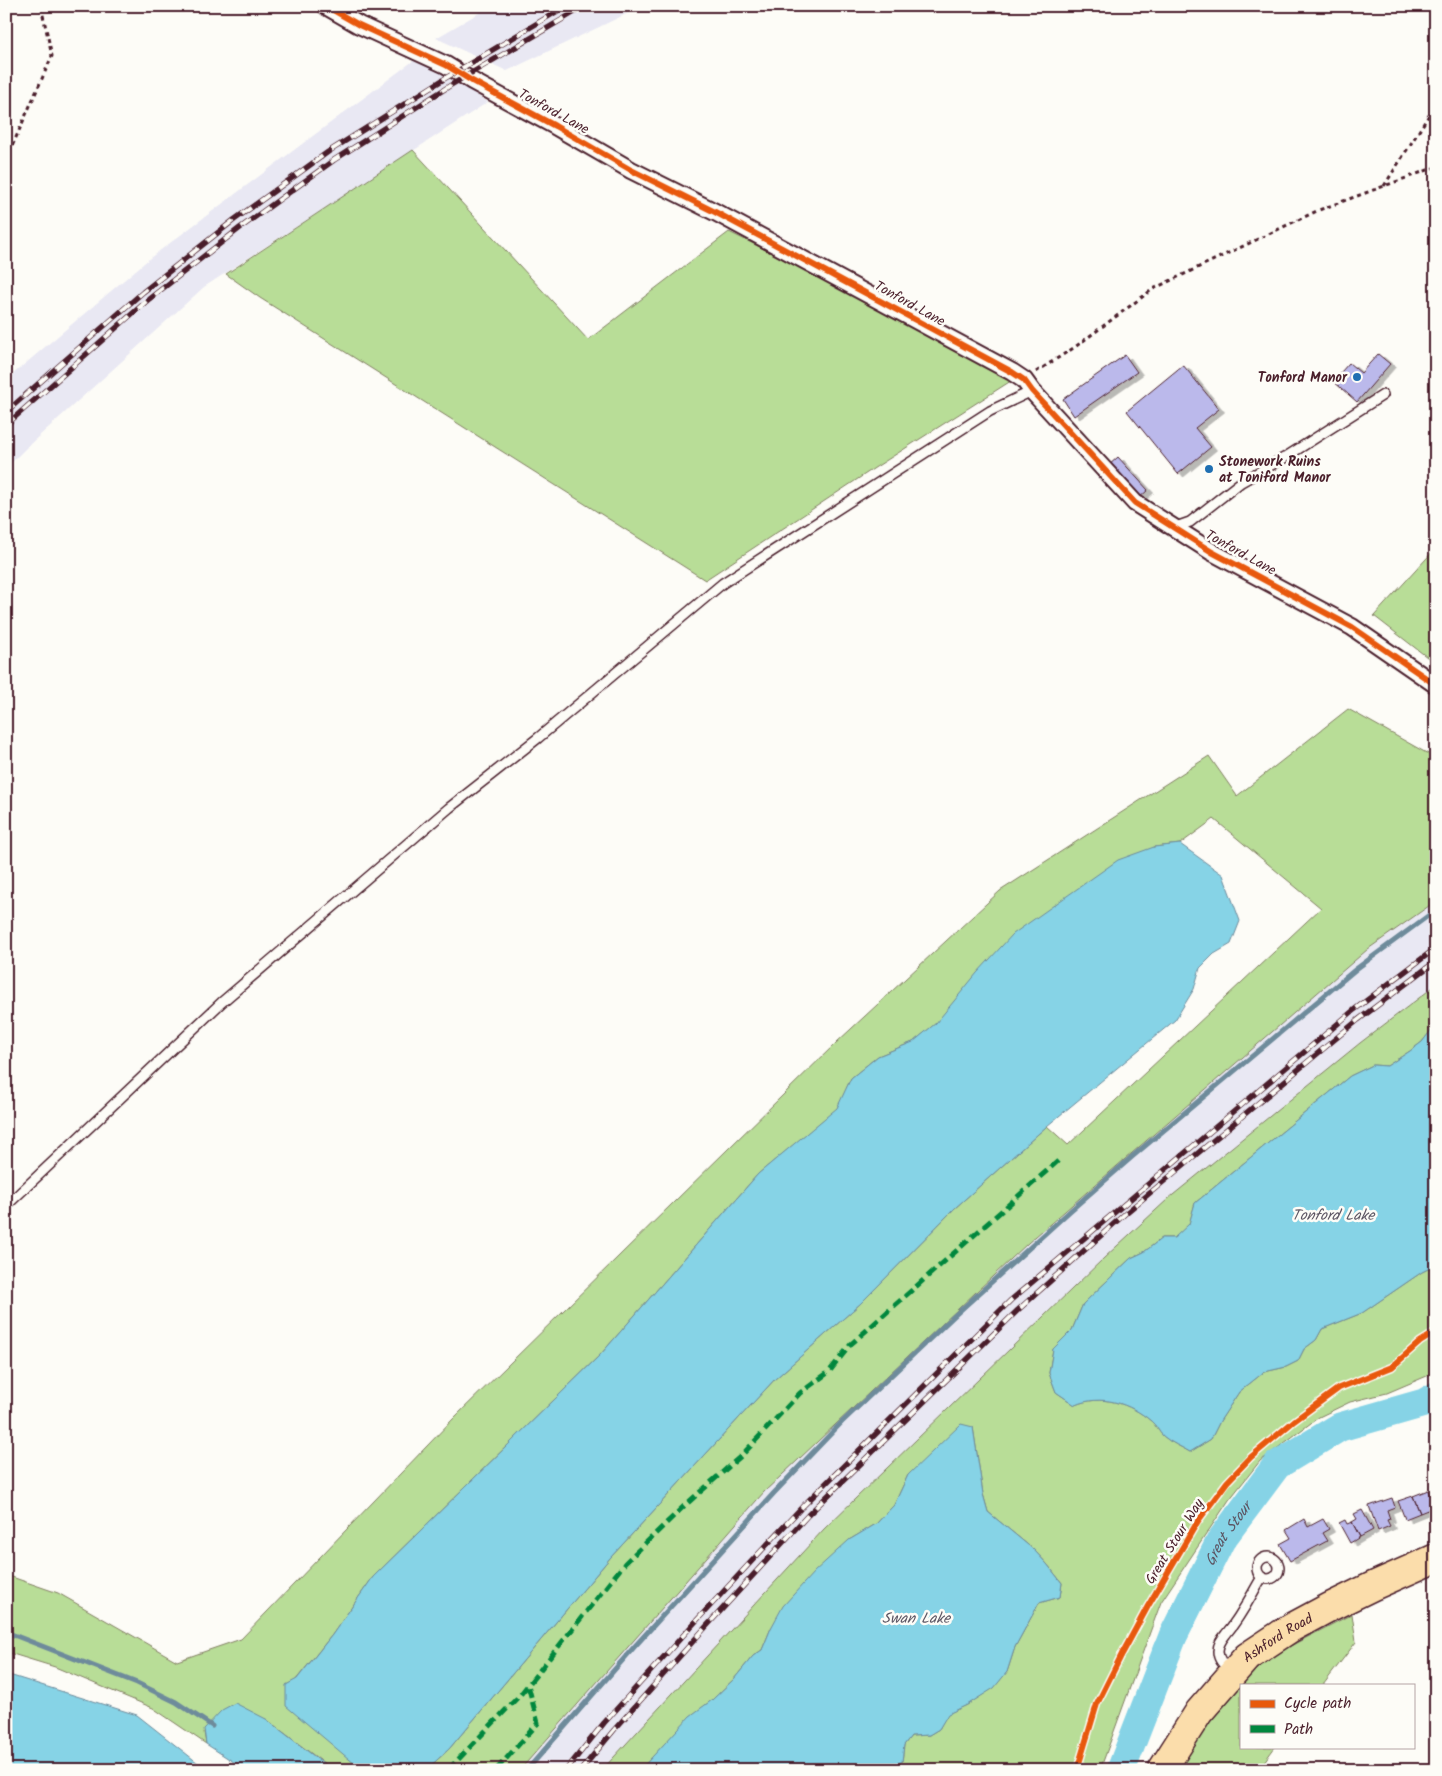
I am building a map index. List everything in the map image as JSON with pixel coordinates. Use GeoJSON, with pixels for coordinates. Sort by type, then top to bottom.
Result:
{"type":"FeatureCollection","features":[{"type":"Feature","properties":{"kind":"highway","name":"Ashford Road"},"geometry":{"type":"LineString","coordinates":[[1162,1770],[1199,1712],[1247,1657],[1289,1629],[1373,1586],[1436,1558]]}},
{"type":"Feature","properties":{"kind":"street","name":"Tonford Lane"},"geometry":{"type":"LineString","coordinates":[[326,6],[359,25],[446,65],[631,170],[798,255],[1012,372],[1028,386],[1135,503],[1212,552],[1352,627],[1436,685]]}},
{"type":"Feature","properties":{"kind":"lane"},"geometry":{"type":"LineString","coordinates":[[6,1206],[222,1002],[449,808],[538,738],[723,583],[1028,386]]}},
{"type":"Feature","properties":{"kind":"lane"},"geometry":{"type":"LineString","coordinates":[[1173,528],[1190,522],[1241,482],[1284,458],[1383,395]]}},
{"type":"Feature","properties":{"kind":"lane"},"geometry":{"type":"LineString","coordinates":[[1232,1673],[1222,1663],[1218,1656],[1218,1649],[1221,1641],[1244,1612],[1262,1577]]}},
{"type":"Feature","properties":{"kind":"path"},"geometry":{"type":"LineString","coordinates":[[6,160],[52,56],[41,6]]}},
{"type":"Feature","properties":{"kind":"path"},"geometry":{"type":"LineString","coordinates":[[1384,186],[1436,104]]}},
{"type":"Feature","properties":{"kind":"path"},"geometry":{"type":"LineString","coordinates":[[1028,386],[1075,347],[1152,289],[1319,210],[1436,167]]}},
{"type":"Feature","properties":{"kind":"shaded area"},"geometry":{"type":"Polygon","coordinates":[[[491,6],[643,6],[507,71],[436,38],[491,6]]]}},
{"type":"Feature","properties":{"kind":"shaded area"},"geometry":{"type":"Polygon","coordinates":[[[417,58],[488,102],[204,287],[6,468],[6,380],[150,258],[417,58]]]}},
{"type":"Feature","properties":{"kind":"shaded area"},"geometry":{"type":"Polygon","coordinates":[[[1436,901],[1436,985],[1360,1043],[1104,1258],[824,1529],[602,1770],[518,1770],[764,1492],[837,1418],[1068,1207],[1368,949],[1436,901]]]}},
{"type":"Feature","properties":{"kind":"green space"},"geometry":{"type":"Polygon","coordinates":[[[413,150],[588,340],[729,232],[838,285],[1014,379],[705,580],[260,298],[226,274],[413,150]]]}},
{"type":"Feature","properties":{"kind":"green space"},"geometry":{"type":"Polygon","coordinates":[[[1436,548],[1436,664],[1374,616],[1436,548]]]}},
{"type":"Feature","properties":{"kind":"green space"},"geometry":{"type":"Polygon","coordinates":[[[1348,709],[1430,755],[1436,749],[1436,901],[1368,949],[1028,1243],[764,1492],[520,1770],[426,1770],[449,1749],[610,1558],[775,1379],[861,1303],[955,1208],[1047,1126],[1068,1145],[1321,908],[1214,819],[1180,844],[1154,847],[913,1042],[878,1056],[851,1078],[838,1108],[758,1174],[601,1354],[373,1577],[332,1635],[295,1681],[286,1685],[362,1770],[333,1770],[266,1719],[204,1732],[206,1744],[153,1708],[55,1667],[6,1652],[6,1575],[58,1593],[177,1661],[241,1639],[454,1418],[837,1042],[1000,891],[1209,756],[1237,796],[1348,709]]]}},
{"type":"Feature","properties":{"kind":"green space"},"geometry":{"type":"Polygon","coordinates":[[[1436,985],[1436,1024],[1422,1042],[1387,1066],[1373,1065],[1350,1076],[1195,1203],[1189,1225],[1174,1238],[1162,1238],[1144,1252],[1131,1258],[1083,1304],[1072,1330],[1053,1349],[1049,1373],[1056,1392],[1075,1405],[1095,1400],[1105,1400],[1134,1409],[1151,1421],[1166,1438],[1190,1452],[1211,1439],[1239,1392],[1264,1372],[1286,1367],[1298,1361],[1304,1349],[1316,1340],[1322,1329],[1362,1313],[1422,1272],[1436,1265],[1436,1370],[1427,1376],[1387,1393],[1350,1402],[1319,1417],[1260,1461],[1229,1500],[1161,1602],[1100,1770],[882,1770],[887,1766],[902,1762],[904,1745],[911,1736],[929,1735],[939,1729],[947,1714],[967,1705],[994,1687],[1007,1672],[1015,1647],[1039,1603],[1060,1597],[1062,1583],[1047,1564],[1034,1550],[988,1512],[983,1494],[973,1427],[908,1475],[894,1505],[876,1524],[849,1540],[771,1628],[762,1650],[753,1656],[734,1679],[712,1700],[690,1717],[640,1770],[602,1770],[824,1529],[1104,1258],[1168,1199],[1360,1043],[1436,985]]]}},
{"type":"Feature","properties":{"kind":"green space"},"geometry":{"type":"Polygon","coordinates":[[[1352,1614],[1356,1642],[1324,1684],[1240,1684],[1240,1748],[1274,1748],[1258,1770],[1173,1770],[1240,1683],[1275,1654],[1352,1614]]]}},
{"type":"Feature","properties":{"kind":"water"},"geometry":{"type":"Polygon","coordinates":[[[1180,844],[1223,875],[1240,921],[1231,944],[1214,954],[1200,968],[1194,989],[1175,1020],[1047,1126],[955,1208],[861,1303],[775,1379],[610,1558],[449,1749],[426,1770],[362,1770],[286,1706],[286,1685],[297,1679],[332,1635],[373,1577],[601,1354],[758,1174],[837,1108],[851,1078],[878,1056],[913,1042],[936,1023],[977,973],[1013,934],[1118,860],[1154,847],[1180,844]]]}},
{"type":"Feature","properties":{"kind":"water","name":"Tonford Lake"},"geometry":{"type":"Polygon","coordinates":[[[1436,1024],[1436,1265],[1422,1272],[1362,1313],[1322,1329],[1316,1340],[1304,1349],[1298,1361],[1286,1367],[1264,1372],[1239,1392],[1211,1439],[1190,1452],[1166,1438],[1151,1421],[1134,1409],[1105,1400],[1095,1400],[1075,1405],[1056,1392],[1049,1373],[1053,1349],[1072,1330],[1083,1304],[1131,1258],[1144,1252],[1162,1238],[1174,1238],[1189,1224],[1195,1203],[1350,1076],[1373,1065],[1387,1066],[1422,1042],[1436,1024]]]}},
{"type":"Feature","properties":{"kind":"water","name":"Swan Lake"},"geometry":{"type":"Polygon","coordinates":[[[961,1424],[973,1427],[983,1494],[988,1512],[1034,1550],[1062,1583],[1060,1597],[1039,1603],[1015,1647],[1007,1672],[994,1688],[967,1705],[948,1714],[939,1729],[929,1735],[911,1736],[904,1745],[902,1762],[887,1766],[882,1770],[640,1770],[690,1716],[712,1700],[734,1679],[753,1656],[762,1650],[783,1606],[814,1572],[849,1540],[876,1524],[894,1505],[908,1475],[961,1424]]]}},
{"type":"Feature","properties":{"kind":"water"},"geometry":{"type":"Polygon","coordinates":[[[6,1674],[137,1715],[209,1770],[6,1770],[6,1674]]]}},
{"type":"Feature","properties":{"kind":"water"},"geometry":{"type":"Polygon","coordinates":[[[235,1703],[266,1719],[332,1770],[246,1770],[206,1744],[204,1729],[222,1710],[235,1703]]]}},
{"type":"Feature","properties":{"kind":"building","name":"Tonford Manor"},"geometry":{"type":"Polygon","coordinates":[[[1378,354],[1390,364],[1357,402],[1333,381],[1349,363],[1361,373],[1378,354]]]}},
{"type":"Feature","properties":{"kind":"building"},"geometry":{"type":"Polygon","coordinates":[[[1125,355],[1137,372],[1074,416],[1063,399],[1125,355]]]}},
{"type":"Feature","properties":{"kind":"building"},"geometry":{"type":"Polygon","coordinates":[[[1183,365],[1219,409],[1195,428],[1211,447],[1178,474],[1127,411],[1183,365]]]}},
{"type":"Feature","properties":{"kind":"building"},"geometry":{"type":"Polygon","coordinates":[[[1118,457],[1148,490],[1138,499],[1108,466],[1118,457]]]}},
{"type":"Feature","properties":{"kind":"building"},"geometry":{"type":"Polygon","coordinates":[[[1428,1490],[1435,1507],[1420,1513],[1413,1496],[1428,1490]]]}},
{"type":"Feature","properties":{"kind":"building"},"geometry":{"type":"Polygon","coordinates":[[[1413,1496],[1420,1513],[1405,1519],[1398,1501],[1413,1496]]]}},
{"type":"Feature","properties":{"kind":"building"},"geometry":{"type":"Polygon","coordinates":[[[1392,1498],[1395,1507],[1387,1510],[1390,1519],[1387,1520],[1390,1526],[1378,1531],[1369,1506],[1392,1498]]]}},
{"type":"Feature","properties":{"kind":"building"},"geometry":{"type":"Polygon","coordinates":[[[1362,1510],[1373,1530],[1360,1537],[1352,1522],[1357,1519],[1354,1514],[1362,1510]]]}},
{"type":"Feature","properties":{"kind":"building"},"geometry":{"type":"Polygon","coordinates":[[[1304,1519],[1308,1527],[1323,1519],[1329,1529],[1322,1533],[1327,1541],[1290,1561],[1280,1544],[1291,1538],[1286,1530],[1304,1519]]]}},
{"type":"Feature","properties":{"kind":"building"},"geometry":{"type":"Polygon","coordinates":[[[1345,1520],[1347,1524],[1352,1522],[1360,1537],[1350,1543],[1339,1523],[1345,1520]]]}},
{"type":"Feature","properties":{"kind":"waterway"},"geometry":{"type":"LineString","coordinates":[[527,1770],[635,1646],[774,1493],[842,1422],[954,1316],[1133,1156],[1356,969],[1436,910]]}},
{"type":"Feature","properties":{"kind":"waterway","name":"Great Stour"},"geometry":{"type":"LineString","coordinates":[[1121,1770],[1173,1636],[1221,1540],[1277,1465],[1340,1427],[1424,1403],[1436,1396]]}},
{"type":"Feature","properties":{"kind":"waterway"},"geometry":{"type":"LineString","coordinates":[[6,1632],[137,1683],[176,1702],[212,1726]]}},
{"type":"Feature","properties":{"kind":"railway"},"geometry":{"type":"LineString","coordinates":[[6,412],[143,292],[234,220],[328,152],[444,79],[566,6]]}},
{"type":"Feature","properties":{"kind":"railway"},"geometry":{"type":"LineString","coordinates":[[6,425],[149,299],[240,228],[334,160],[451,85],[585,6]]}},
{"type":"Feature","properties":{"kind":"railway"},"geometry":{"type":"LineString","coordinates":[[566,1770],[604,1723],[802,1507],[1011,1300],[1354,1010],[1436,948]]}},
{"type":"Feature","properties":{"kind":"railway"},"geometry":{"type":"LineString","coordinates":[[581,1770],[614,1730],[808,1515],[1018,1310],[1127,1212],[1358,1020],[1436,961]]}},
{"type":"Feature","properties":{"kind":"marked path"},"geometry":{"type":"LineString","coordinates":[[448,1770],[520,1695],[625,1563],[682,1508],[742,1455],[800,1393],[829,1372],[851,1344],[1058,1161]]}},
{"type":"Feature","properties":{"kind":"marked path"},"geometry":{"type":"LineString","coordinates":[[496,1770],[538,1723],[528,1685]]}},
{"type":"Feature","properties":{"kind":"cycle path"},"geometry":{"type":"LineString","coordinates":[[326,6],[359,25],[446,65],[631,170],[715,212],[1012,372],[1024,380],[1135,503],[1212,552],[1352,627],[1436,685]]}},
{"type":"Feature","properties":{"kind":"cycle path","name":"Great Stour Way"},"geometry":{"type":"LineString","coordinates":[[1077,1770],[1097,1704],[1122,1654],[1198,1521],[1227,1482],[1251,1457],[1294,1421],[1339,1388],[1392,1367],[1420,1342],[1436,1332]]}},
{"type":"Feature","properties":{"kind":"place","name":"Tonford Manor"},"geometry":{"type":"Point","coordinates":[1357,377]}},
{"type":"Feature","properties":{"kind":"place","name":"Stonework Ruins at Toniford Manor"},"geometry":{"type":"Point","coordinates":[1209,469]}}]}
